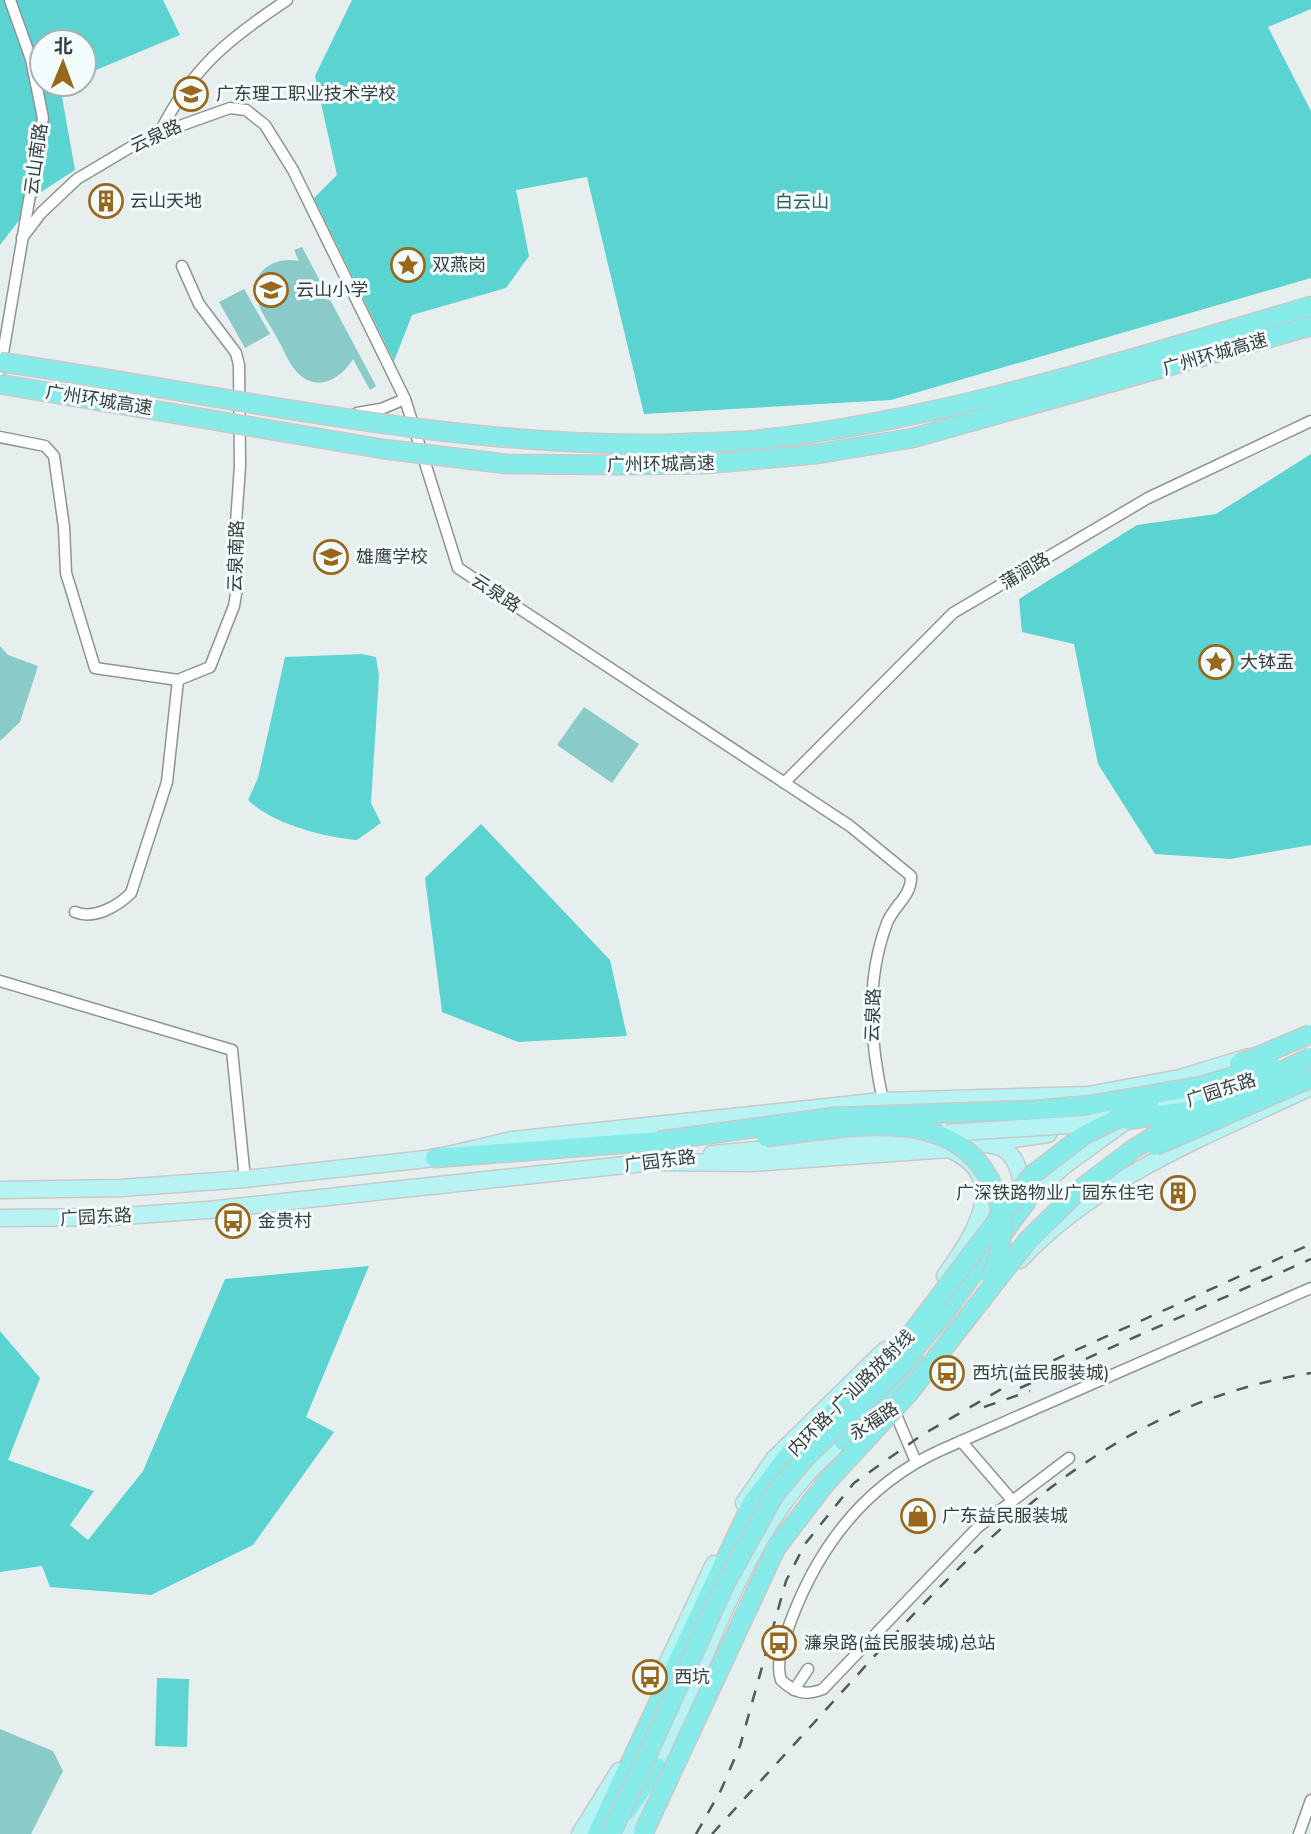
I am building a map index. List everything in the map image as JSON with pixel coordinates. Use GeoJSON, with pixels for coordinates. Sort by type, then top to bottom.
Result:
{"type":"FeatureCollection","features":[{"type":"Feature","properties":{"kind":"highway","name":"广州环城高速"},"geometry":{"type":"LineString","coordinates":[[0,362],[375,425],[480,438],[602,445],[668,444],[764,439],[890,419],[1072,375],[1311,306]]}},
{"type":"Feature","properties":{"kind":"highway","name":"广州环城高速"},"geometry":{"type":"LineString","coordinates":[[0,384],[383,449],[507,464],[707,464],[817,454],[913,438],[1311,326]]}},
{"type":"Feature","properties":{"kind":"highway","name":"内环路-广汕路放射线"},"geometry":{"type":"LineString","coordinates":[[597,1834],[730,1546],[763,1486],[808,1434],[907,1338],[1020,1189],[1068,1147],[1104,1124],[1311,1034]]}},
{"type":"Feature","properties":{"kind":"highway"},"geometry":{"type":"LineString","coordinates":[[435,1158],[658,1142],[835,1117],[1035,1110],[1115,1102],[1202,1086],[1311,1050]]}},
{"type":"Feature","properties":{"kind":"highway","name":"内环路-广汕路放射线"},"geometry":{"type":"LineString","coordinates":[[643,1834],[776,1548],[825,1484],[908,1394],[992,1283],[1052,1216],[1123,1156],[1183,1118],[1311,1057]]}},
{"type":"Feature","properties":{"kind":"highway"},"geometry":{"type":"LineString","coordinates":[[1085,1124],[1203,1107],[1311,1070]]}},
{"type":"Feature","properties":{"kind":"highway"},"geometry":{"type":"LineString","coordinates":[[843,1441],[914,1374],[1058,1209],[1108,1172],[1150,1148],[1311,1078]]}},
{"type":"Feature","properties":{"kind":"highway"},"geometry":{"type":"LineString","coordinates":[[658,1142],[698,1143],[887,1126],[920,1128],[938,1133],[958,1144],[978,1162],[999,1202],[1002,1245],[992,1283]]}},
{"type":"Feature","properties":{"kind":"highway"},"geometry":{"type":"LineString","coordinates":[[611,1834],[701,1634],[770,1502],[806,1458],[898,1369],[942,1316],[1026,1202]]}},
{"type":"Feature","properties":{"kind":"highway"},"geometry":{"type":"LineString","coordinates":[[611,1834],[657,1767]]}},
{"type":"Feature","properties":{"kind":"main road","name":"广园东路"},"geometry":{"type":"LineString","coordinates":[[0,1190],[77,1190],[245,1179],[435,1158],[512,1140],[890,1100],[1088,1095],[1206,1072],[1311,1034]]}},
{"type":"Feature","properties":{"kind":"main road","name":"广园东路"},"geometry":{"type":"LineString","coordinates":[[0,1218],[110,1217],[207,1210],[654,1162],[948,1125],[1085,1124],[1213,1095],[1311,1057]]}},
{"type":"Feature","properties":{"kind":"main road"},"geometry":{"type":"LineString","coordinates":[[967,1244],[1026,1202],[1088,1146],[1206,1072]]}},
{"type":"Feature","properties":{"kind":"main road","name":"广园东路"},"geometry":{"type":"LineString","coordinates":[[1247,1117],[1311,1087]]}},
{"type":"Feature","properties":{"kind":"main road"},"geometry":{"type":"LineString","coordinates":[[890,1100],[948,1125]]}},
{"type":"Feature","properties":{"kind":"main road"},"geometry":{"type":"LineString","coordinates":[[654,1162],[752,1163],[993,1142],[1048,1134],[1052,1120],[1036,1116],[948,1125],[751,1114]]}},
{"type":"Feature","properties":{"kind":"main road","name":"永福路"},"geometry":{"type":"LineString","coordinates":[[628,1834],[716,1631],[760,1543],[788,1500],[843,1441],[894,1410],[914,1394],[1011,1271],[1051,1231],[1079,1209],[1136,1174],[1247,1117]]}},
{"type":"Feature","properties":{"kind":"main road"},"geometry":{"type":"LineString","coordinates":[[993,1142],[1013,1156],[1019,1164],[1026,1202]]}},
{"type":"Feature","properties":{"kind":"main road"},"geometry":{"type":"LineString","coordinates":[[580,1834],[615,1779],[685,1624],[745,1500],[760,1477],[792,1441],[908,1325],[976,1229],[984,1205],[982,1179],[966,1158],[958,1153],[949,1149],[928,1148]]}},
{"type":"Feature","properties":{"kind":"street","name":"云山南路"},"geometry":{"type":"LineString","coordinates":[[0,371],[43,118],[31,59],[9,0]]}},
{"type":"Feature","properties":{"kind":"street"},"geometry":{"type":"LineString","coordinates":[[160,132],[173,107],[209,58],[236,34],[287,0]]}},
{"type":"Feature","properties":{"kind":"street","name":"云泉路"},"geometry":{"type":"LineString","coordinates":[[22,238],[41,213],[77,179],[160,132],[230,107],[246,110],[265,125],[293,170],[405,400],[458,568],[850,826],[911,876],[911,888],[888,920],[876,963],[871,1008],[871,1049],[890,1100]]}},
{"type":"Feature","properties":{"kind":"street","name":"云泉南路"},"geometry":{"type":"LineString","coordinates":[[178,680],[211,667],[233,606],[237,588],[234,551],[240,466],[236,353],[199,304],[182,266]]}},
{"type":"Feature","properties":{"kind":"street"},"geometry":{"type":"LineString","coordinates":[[239,393],[349,413],[369,413],[405,400]]}},
{"type":"Feature","properties":{"kind":"street","name":"蒲涧路"},"geometry":{"type":"LineString","coordinates":[[785,783],[953,613],[1148,498],[1311,421]]}},
{"type":"Feature","properties":{"kind":"street"},"geometry":{"type":"LineString","coordinates":[[0,437],[45,446],[54,456],[64,527],[66,573],[94,668],[178,680],[166,782],[131,893],[110,908],[81,915],[75,912]]}},
{"type":"Feature","properties":{"kind":"street"},"geometry":{"type":"LineString","coordinates":[[0,981],[232,1050],[245,1179]]}},
{"type":"Feature","properties":{"kind":"street"},"geometry":{"type":"LineString","coordinates":[[1069,1458],[1011,1499],[978,1527],[823,1689],[805,1693],[794,1690],[782,1680],[780,1664],[797,1605],[817,1563],[860,1505],[916,1462],[1311,1288]]}},
{"type":"Feature","properties":{"kind":"street"},"geometry":{"type":"LineString","coordinates":[[894,1410],[916,1462]]}},
{"type":"Feature","properties":{"kind":"street"},"geometry":{"type":"LineString","coordinates":[[961,1441],[1011,1499]]}},
{"type":"Feature","properties":{"kind":"street"},"geometry":{"type":"LineString","coordinates":[[794,1690],[808,1669]]}},
{"type":"Feature","properties":{"kind":"street"},"geometry":{"type":"LineString","coordinates":[[1298,1834],[1311,1800]]}},
{"type":"Feature","properties":{"kind":"shaded area"},"geometry":{"type":"Polygon","coordinates":[[[302,247],[376,386],[370,390],[353,359],[342,373],[328,381],[312,382],[304,378],[290,363],[261,309],[256,289],[261,273],[273,263],[299,261],[294,250],[302,247]]]}},
{"type":"Feature","properties":{"kind":"shaded area"},"geometry":{"type":"Polygon","coordinates":[[[244,289],[270,334],[245,348],[219,302],[244,289]]]}},
{"type":"Feature","properties":{"kind":"shaded area"},"geometry":{"type":"Polygon","coordinates":[[[0,646],[8,655],[38,666],[20,722],[0,741],[0,646]]]}},
{"type":"Feature","properties":{"kind":"shaded area"},"geometry":{"type":"Polygon","coordinates":[[[362,654],[376,657],[379,676],[371,803],[381,823],[357,840],[299,828],[271,816],[248,800],[258,778],[285,657],[362,654]]]}},
{"type":"Feature","properties":{"kind":"shaded area"},"geometry":{"type":"Polygon","coordinates":[[[584,707],[639,744],[612,783],[557,745],[584,707]]]}},
{"type":"Feature","properties":{"kind":"shaded area"},"geometry":{"type":"Polygon","coordinates":[[[157,1678],[189,1679],[187,1747],[155,1746],[157,1678]]]}},
{"type":"Feature","properties":{"kind":"shaded area"},"geometry":{"type":"Polygon","coordinates":[[[0,1729],[53,1751],[63,1771],[31,1834],[0,1834],[0,1729]]]}},
{"type":"Feature","properties":{"kind":"green space"},"geometry":{"type":"Polygon","coordinates":[[[0,0],[163,0],[180,35],[98,69],[98,28],[28,28],[28,98],[62,98],[75,170],[41,192],[0,245],[0,0]]]}},
{"type":"Feature","properties":{"kind":"green space","name":"白云山"},"geometry":{"type":"Polygon","coordinates":[[[352,0],[1311,0],[1311,9],[1268,27],[1311,111],[1311,278],[891,400],[644,414],[587,177],[516,190],[529,256],[506,288],[412,315],[394,361],[314,198],[337,175],[315,76],[352,0]]]}},
{"type":"Feature","properties":{"kind":"green space"},"geometry":{"type":"Polygon","coordinates":[[[1311,454],[1311,845],[1230,859],[1155,854],[1098,764],[1074,644],[1022,632],[1019,599],[1137,525],[1216,514],[1311,454]]]}},
{"type":"Feature","properties":{"kind":"green space"},"geometry":{"type":"Polygon","coordinates":[[[481,824],[610,960],[627,1036],[518,1042],[442,1012],[425,878],[481,824]]]}},
{"type":"Feature","properties":{"kind":"green space"},"geometry":{"type":"Polygon","coordinates":[[[369,1266],[306,1417],[334,1432],[253,1545],[151,1595],[50,1587],[42,1566],[0,1572],[0,1331],[40,1378],[8,1460],[94,1491],[70,1525],[88,1540],[143,1471],[225,1279],[369,1266]]]}},
{"type":"Feature","properties":{"kind":"railway"},"geometry":{"type":"LineString","coordinates":[[696,1834],[721,1790],[740,1746],[786,1581],[805,1544],[854,1483],[922,1435],[1043,1365],[1311,1244]]}},
{"type":"Feature","properties":{"kind":"railway"},"geometry":{"type":"LineString","coordinates":[[1020,1388],[1311,1259]]}},
{"type":"Feature","properties":{"kind":"railway"},"geometry":{"type":"LineString","coordinates":[[712,1834],[916,1611],[1013,1518],[1064,1477],[1119,1442],[1178,1412],[1241,1389],[1311,1373]]}},
{"type":"Feature","properties":{"kind":"railway"},"geometry":{"type":"LineString","coordinates":[[984,1407],[1030,1391]]}},
{"type":"Feature","properties":{"kind":"place","name":"广东理工职业技术学校"},"geometry":{"type":"Point","coordinates":[191,94]}},
{"type":"Feature","properties":{"kind":"place","name":"云山天地"},"geometry":{"type":"Point","coordinates":[106,201]}},
{"type":"Feature","properties":{"kind":"place","name":"双燕岗"},"geometry":{"type":"Point","coordinates":[408,265]}},
{"type":"Feature","properties":{"kind":"place","name":"云山小学"},"geometry":{"type":"Point","coordinates":[271,290]}},
{"type":"Feature","properties":{"kind":"place","name":"雄鹰学校"},"geometry":{"type":"Point","coordinates":[331,557]}},
{"type":"Feature","properties":{"kind":"place","name":"大钵盂"},"geometry":{"type":"Point","coordinates":[1216,662]}},
{"type":"Feature","properties":{"kind":"place","name":"广深铁路物业广园东住宅"},"geometry":{"type":"Point","coordinates":[1178,1193]}},
{"type":"Feature","properties":{"kind":"place","name":"金贵村"},"geometry":{"type":"Point","coordinates":[233,1221]}},
{"type":"Feature","properties":{"kind":"place","name":"西坑(益民服装城)"},"geometry":{"type":"Point","coordinates":[947,1373]}},
{"type":"Feature","properties":{"kind":"place","name":"广东益民服装城"},"geometry":{"type":"Point","coordinates":[918,1516]}},
{"type":"Feature","properties":{"kind":"place","name":"濂泉路(益民服装城)总站"},"geometry":{"type":"Point","coordinates":[779,1643]}},
{"type":"Feature","properties":{"kind":"place","name":"西坑"},"geometry":{"type":"Point","coordinates":[650,1677]}}]}
